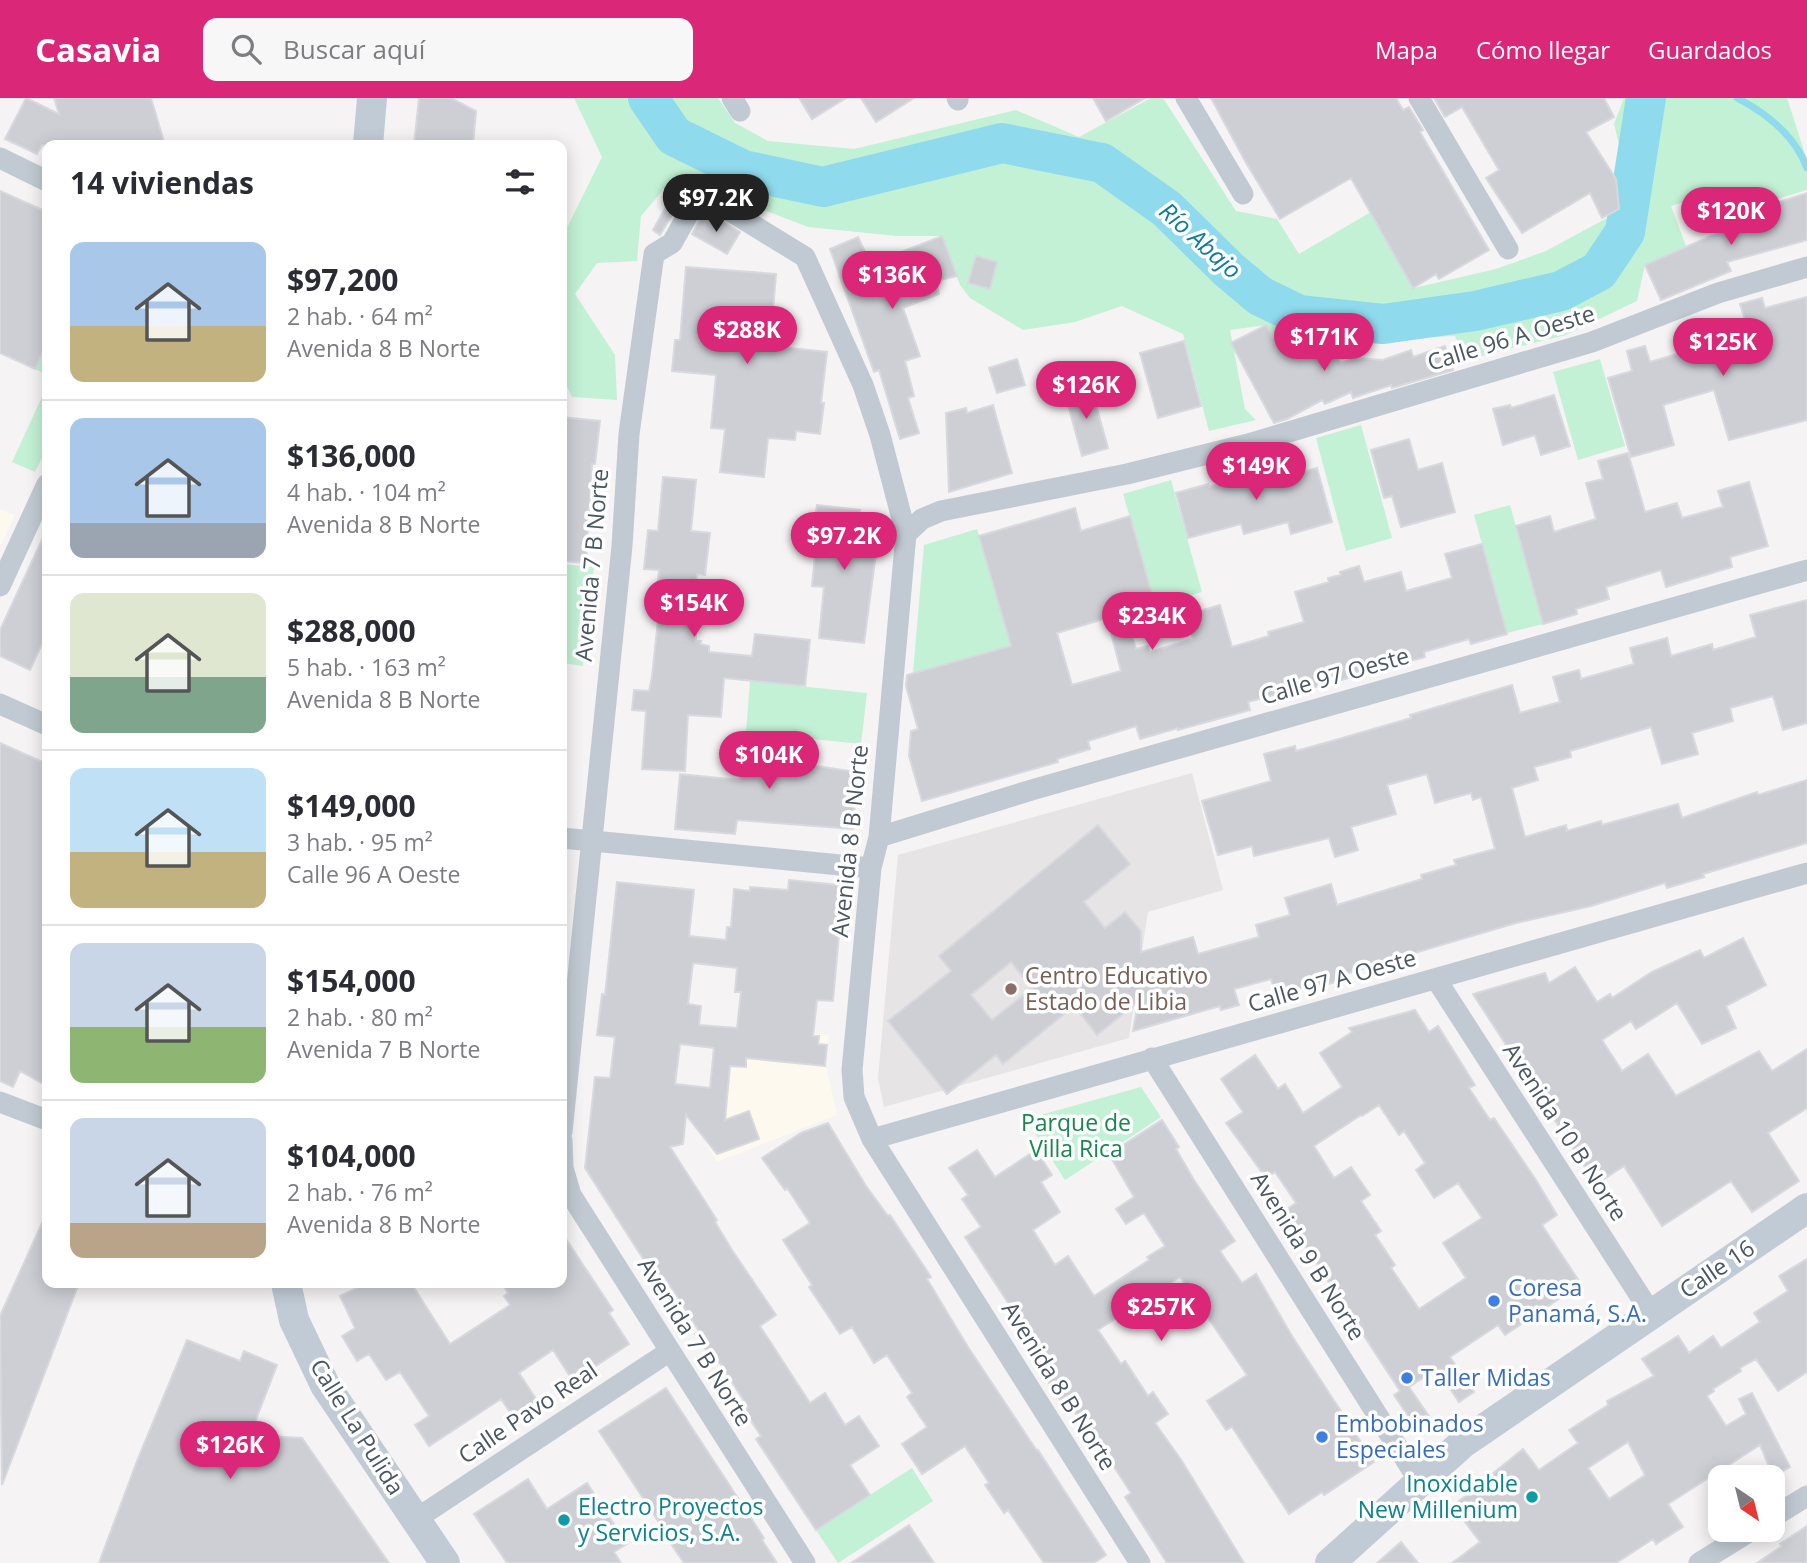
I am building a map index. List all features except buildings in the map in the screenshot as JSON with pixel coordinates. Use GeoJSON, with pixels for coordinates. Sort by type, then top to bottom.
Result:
{"type":"FeatureCollection","features":[{"type":"Feature","properties":{"kind":"main road"},"geometry":{"type":"LineString","coordinates":[[368,140],[372,98]]}},
{"type":"Feature","properties":{"kind":"main road","name":"Calle 16"},"geometry":{"type":"LineString","coordinates":[[1330,1563],[1463,1443],[1807,1208]]}},
{"type":"Feature","properties":{"kind":"main road","name":"Calle La Pulida"},"geometry":{"type":"LineString","coordinates":[[287,1288],[294,1320],[325,1385],[445,1563]]}},
{"type":"Feature","properties":{"kind":"street"},"geometry":{"type":"LineString","coordinates":[[1186,98],[1243,194]]}},
{"type":"Feature","properties":{"kind":"street"},"geometry":{"type":"LineString","coordinates":[[1419,98],[1507,249]]}},
{"type":"Feature","properties":{"kind":"street"},"geometry":{"type":"LineString","coordinates":[[0,158],[42,178]]}},
{"type":"Feature","properties":{"kind":"street","name":"Avenida 8 B Norte"},"geometry":{"type":"LineString","coordinates":[[654,254],[672,243],[694,204],[709,198],[805,257],[863,385],[906,534],[878,837],[871,868],[852,1070],[854,1097],[872,1139],[1140,1563]]}},
{"type":"Feature","properties":{"kind":"street","name":"Avenida 7 B Norte"},"geometry":{"type":"LineString","coordinates":[[567,1084],[622,547],[628,434],[654,254]]}},
{"type":"Feature","properties":{"kind":"street","name":"Calle 96 A Oeste"},"geometry":{"type":"LineString","coordinates":[[906,534],[922,519],[941,512],[1127,474],[1248,444],[1592,341],[1718,293],[1807,267]]}},
{"type":"Feature","properties":{"kind":"street"},"geometry":{"type":"LineString","coordinates":[[0,586],[42,495]]}},
{"type":"Feature","properties":{"kind":"street","name":"Calle 97 Oeste"},"geometry":{"type":"LineString","coordinates":[[878,837],[1061,781],[1807,570]]}},
{"type":"Feature","properties":{"kind":"street"},"geometry":{"type":"LineString","coordinates":[[0,704],[42,723]]}},
{"type":"Feature","properties":{"kind":"street"},"geometry":{"type":"LineString","coordinates":[[567,838],[871,868]]}},
{"type":"Feature","properties":{"kind":"street","name":"Calle 97 A Oeste"},"geometry":{"type":"LineString","coordinates":[[872,1139],[1807,873]]}},
{"type":"Feature","properties":{"kind":"street","name":"Avenida 10 B Norte"},"geometry":{"type":"LineString","coordinates":[[1436,979],[1651,1314]]}},
{"type":"Feature","properties":{"kind":"street","name":"Avenida 9 B Norte"},"geometry":{"type":"LineString","coordinates":[[1152,1058],[1419,1481]]}},
{"type":"Feature","properties":{"kind":"street"},"geometry":{"type":"LineString","coordinates":[[0,1102],[42,1118]]}},
{"type":"Feature","properties":{"kind":"street","name":"Avenida 7 B Norte"},"geometry":{"type":"LineString","coordinates":[[567,1182],[571,1195],[805,1563]]}},
{"type":"Feature","properties":{"kind":"street","name":"Calle Pavo Real"},"geometry":{"type":"LineString","coordinates":[[416,1519],[670,1351]]}},
{"type":"Feature","properties":{"kind":"street"},"geometry":{"type":"LineString","coordinates":[[1785,1510],[1807,1496]]}},
{"type":"Feature","properties":{"kind":"street"},"geometry":{"type":"LineString","coordinates":[[1699,1563],[1733,1542]]}},
{"type":"Feature","properties":{"kind":"shaded area"},"geometry":{"type":"Polygon","coordinates":[[[0,509],[15,515],[0,547],[0,509]]]}},
{"type":"Feature","properties":{"kind":"shaded area","name":"Centro Educativo Estado de Libia"},"geometry":{"type":"Polygon","coordinates":[[[1192,773],[1223,890],[1148,912],[1129,1038],[884,1107],[878,1078],[898,855],[1192,773]]]}},
{"type":"Feature","properties":{"kind":"shaded area"},"geometry":{"type":"Polygon","coordinates":[[[716,1026],[829,1035],[826,1066],[837,1115],[717,1162],[705,1142],[716,1026]]]}},
{"type":"Feature","properties":{"kind":"green space"},"geometry":{"type":"Polygon","coordinates":[[[574,98],[718,98],[735,123],[768,141],[854,149],[1016,110],[1079,137],[1151,98],[1163,98],[1236,211],[1277,219],[1299,254],[1371,212],[1414,288],[1496,269],[1546,251],[1620,211],[1626,171],[1614,124],[1624,98],[1787,98],[1807,160],[1807,190],[1722,216],[1698,198],[1671,206],[1686,246],[1645,265],[1637,301],[1566,335],[1466,360],[1455,336],[1325,342],[1281,334],[1273,338],[1266,325],[1230,330],[1245,409],[1256,420],[1209,431],[1183,334],[1122,306],[1075,322],[1023,330],[970,298],[960,285],[941,236],[897,236],[808,227],[675,176],[641,216],[637,261],[597,263],[575,294],[615,355],[617,400],[572,397],[567,387],[567,228],[602,157],[574,98]]]}},
{"type":"Feature","properties":{"kind":"green space"},"geometry":{"type":"Polygon","coordinates":[[[42,353],[42,372],[35,369],[42,353]]]}},
{"type":"Feature","properties":{"kind":"green space"},"geometry":{"type":"Polygon","coordinates":[[[1600,359],[1625,446],[1578,460],[1553,372],[1600,359]]]}},
{"type":"Feature","properties":{"kind":"green space"},"geometry":{"type":"Polygon","coordinates":[[[42,397],[42,458],[35,472],[12,462],[42,397]]]}},
{"type":"Feature","properties":{"kind":"green space"},"geometry":{"type":"Polygon","coordinates":[[[1361,425],[1392,538],[1346,551],[1316,438],[1361,425]]]}},
{"type":"Feature","properties":{"kind":"green space"},"geometry":{"type":"Polygon","coordinates":[[[1171,480],[1202,592],[1156,605],[1123,494],[1171,480]]]}},
{"type":"Feature","properties":{"kind":"green space"},"geometry":{"type":"Polygon","coordinates":[[[1510,505],[1543,624],[1507,633],[1474,515],[1510,505]]]}},
{"type":"Feature","properties":{"kind":"green space"},"geometry":{"type":"Polygon","coordinates":[[[977,529],[1011,646],[913,673],[924,545],[977,529]]]}},
{"type":"Feature","properties":{"kind":"green space"},"geometry":{"type":"Polygon","coordinates":[[[567,564],[594,567],[583,666],[567,664],[567,564]]]}},
{"type":"Feature","properties":{"kind":"green space"},"geometry":{"type":"Polygon","coordinates":[[[750,681],[867,693],[861,744],[746,732],[750,681]]]}},
{"type":"Feature","properties":{"kind":"green space","name":"Parque de Villa Rica"},"geometry":{"type":"Polygon","coordinates":[[[1141,1087],[1161,1117],[1065,1180],[1026,1119],[1141,1087]]]}},
{"type":"Feature","properties":{"kind":"green space"},"geometry":{"type":"Polygon","coordinates":[[[912,1468],[933,1501],[838,1563],[816,1530],[912,1468]]]}},
{"type":"Feature","properties":{"kind":"waterway","name":"Río Abajo"},"geometry":{"type":"LineString","coordinates":[[648,98],[674,136],[743,170],[823,187],[1002,143],[1102,163],[1167,209],[1229,270],[1260,296],[1299,315],[1383,324],[1475,311],[1561,291],[1599,271],[1625,232],[1646,98]]}},
{"type":"Feature","properties":{"kind":"waterway"},"geometry":{"type":"LineString","coordinates":[[1737,98],[1778,127],[1795,146],[1807,168]]}},
{"type":"Feature","properties":{"kind":"place","name":"Centro Educativo Estado de Libia"},"geometry":{"type":"Point","coordinates":[1011,989]}},
{"type":"Feature","properties":{"kind":"place","name":"Coresa Panamá, S.A."},"geometry":{"type":"Point","coordinates":[1494,1301]}},
{"type":"Feature","properties":{"kind":"place","name":"Taller Midas"},"geometry":{"type":"Point","coordinates":[1407,1378]}},
{"type":"Feature","properties":{"kind":"place","name":"Embobinados Especiales"},"geometry":{"type":"Point","coordinates":[1322,1437]}},
{"type":"Feature","properties":{"kind":"place","name":"Inoxidable New Millenium"},"geometry":{"type":"Point","coordinates":[1532,1497]}},
{"type":"Feature","properties":{"kind":"place","name":"Electro Proyectos y Servicios, S.A."},"geometry":{"type":"Point","coordinates":[564,1520]}}]}
